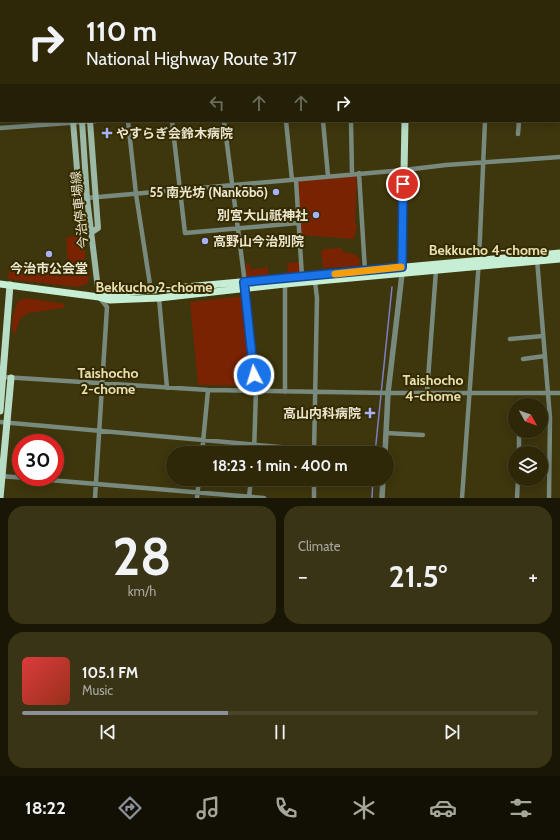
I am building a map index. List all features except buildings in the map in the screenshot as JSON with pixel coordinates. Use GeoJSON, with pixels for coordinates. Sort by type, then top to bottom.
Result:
{"type":"FeatureCollection","features":[{"type":"Feature","properties":{"kind":"highway"},"geometry":{"type":"LineString","coordinates":[[537,258],[560,253]]}},
{"type":"Feature","properties":{"kind":"highway"},"geometry":{"type":"LineString","coordinates":[[99,297],[109,294],[151,291],[315,282],[402,270],[537,258],[560,259]]}},
{"type":"Feature","properties":{"kind":"highway"},"geometry":{"type":"LineString","coordinates":[[0,284],[99,297],[110,300],[159,298],[302,277],[365,271],[436,270],[478,263]]}},
{"type":"Feature","properties":{"kind":"main road"},"geometry":{"type":"LineString","coordinates":[[73,122],[82,229],[92,232],[98,228],[95,197],[92,122]]}},
{"type":"Feature","properties":{"kind":"main road","name":"今治停車場線"},"geometry":{"type":"LineString","coordinates":[[82,122],[87,198],[99,297]]}},
{"type":"Feature","properties":{"kind":"main road"},"geometry":{"type":"LineString","coordinates":[[402,270],[405,122]]}},
{"type":"Feature","properties":{"kind":"main road"},"geometry":{"type":"LineString","coordinates":[[0,411],[3,377],[2,364],[10,285]]}},
{"type":"Feature","properties":{"kind":"main road"},"geometry":{"type":"LineString","coordinates":[[0,498],[4,423],[11,378]]}},
{"type":"Feature","properties":{"kind":"street"},"geometry":{"type":"LineString","coordinates":[[0,128],[27,124],[82,122]]}},
{"type":"Feature","properties":{"kind":"street"},"geometry":{"type":"LineString","coordinates":[[128,122],[136,194],[151,291]]}},
{"type":"Feature","properties":{"kind":"street"},"geometry":{"type":"LineString","coordinates":[[172,122],[185,233],[298,223]]}},
{"type":"Feature","properties":{"kind":"street"},"geometry":{"type":"LineString","coordinates":[[224,122],[245,286],[256,390],[255,445]]}},
{"type":"Feature","properties":{"kind":"street"},"geometry":{"type":"LineString","coordinates":[[286,122],[294,180],[302,277]]}},
{"type":"Feature","properties":{"kind":"street"},"geometry":{"type":"LineString","coordinates":[[323,122],[328,176]]}},
{"type":"Feature","properties":{"kind":"street"},"geometry":{"type":"LineString","coordinates":[[351,122],[352,174]]}},
{"type":"Feature","properties":{"kind":"street"},"geometry":{"type":"LineString","coordinates":[[462,498],[478,263],[485,122]]}},
{"type":"Feature","properties":{"kind":"street"},"geometry":{"type":"LineString","coordinates":[[518,122],[518,134]]}},
{"type":"Feature","properties":{"kind":"street"},"geometry":{"type":"LineString","coordinates":[[87,198],[136,194],[180,188],[294,180],[484,162],[560,157]]}},
{"type":"Feature","properties":{"kind":"street"},"geometry":{"type":"LineString","coordinates":[[359,173],[365,271]]}},
{"type":"Feature","properties":{"kind":"street"},"geometry":{"type":"LineString","coordinates":[[537,258],[550,418],[549,498]]}},
{"type":"Feature","properties":{"kind":"street"},"geometry":{"type":"LineString","coordinates":[[385,446],[388,393],[402,270]]}},
{"type":"Feature","properties":{"kind":"street"},"geometry":{"type":"LineString","coordinates":[[427,393],[436,270]]}},
{"type":"Feature","properties":{"kind":"street"},"geometry":{"type":"LineString","coordinates":[[314,446],[317,298],[315,282]]}},
{"type":"Feature","properties":{"kind":"street"},"geometry":{"type":"LineString","coordinates":[[285,284],[285,392]]}},
{"type":"Feature","properties":{"kind":"street"},"geometry":{"type":"LineString","coordinates":[[95,498],[107,307],[99,297]]}},
{"type":"Feature","properties":{"kind":"street"},"geometry":{"type":"LineString","coordinates":[[159,298],[167,388]]}},
{"type":"Feature","properties":{"kind":"street"},"geometry":{"type":"LineString","coordinates":[[510,339],[543,336]]}},
{"type":"Feature","properties":{"kind":"street"},"geometry":{"type":"LineString","coordinates":[[523,359],[545,356]]}},
{"type":"Feature","properties":{"kind":"street"},"geometry":{"type":"LineString","coordinates":[[3,377],[103,385],[208,390],[388,393],[560,392]]}},
{"type":"Feature","properties":{"kind":"street"},"geometry":{"type":"LineString","coordinates":[[203,446],[208,390]]}},
{"type":"Feature","properties":{"kind":"street"},"geometry":{"type":"LineString","coordinates":[[4,423],[263,446]]}},
{"type":"Feature","properties":{"kind":"street"},"geometry":{"type":"LineString","coordinates":[[386,433],[423,435]]}},
{"type":"Feature","properties":{"kind":"street"},"geometry":{"type":"LineString","coordinates":[[1,476],[197,491],[264,498]]}},
{"type":"Feature","properties":{"kind":"street"},"geometry":{"type":"LineString","coordinates":[[197,498],[198,486]]}},
{"type":"Feature","properties":{"kind":"street"},"geometry":{"type":"LineString","coordinates":[[249,496],[250,486]]}},
{"type":"Feature","properties":{"kind":"street"},"geometry":{"type":"LineString","coordinates":[[314,486],[314,498]]}},
{"type":"Feature","properties":{"kind":"street"},"geometry":{"type":"LineString","coordinates":[[382,498],[383,486]]}},
{"type":"Feature","properties":{"kind":"street"},"geometry":{"type":"LineString","coordinates":[[517,498],[518,486]]}},
{"type":"Feature","properties":{"kind":"shaded area"},"geometry":{"type":"Polygon","coordinates":[[[357,176],[355,224],[357,225],[354,239],[301,235],[298,180],[357,176]]]}},
{"type":"Feature","properties":{"kind":"shaded area"},"geometry":{"type":"Polygon","coordinates":[[[289,234],[296,235],[295,247],[290,247],[290,242],[287,237],[289,234]]]}},
{"type":"Feature","properties":{"kind":"shaded area"},"geometry":{"type":"Polygon","coordinates":[[[75,236],[85,243],[85,267],[90,273],[87,284],[77,287],[8,279],[9,270],[68,265],[66,238],[75,236]]]}},
{"type":"Feature","properties":{"kind":"shaded area"},"geometry":{"type":"Polygon","coordinates":[[[341,248],[343,252],[354,254],[360,259],[359,266],[323,268],[321,252],[324,249],[341,248]]]}},
{"type":"Feature","properties":{"kind":"shaded area"},"geometry":{"type":"Polygon","coordinates":[[[299,262],[300,276],[285,278],[284,272],[288,272],[287,263],[299,262]]]}},
{"type":"Feature","properties":{"kind":"shaded area"},"geometry":{"type":"Polygon","coordinates":[[[246,263],[250,265],[251,270],[268,267],[268,274],[273,275],[273,278],[246,280],[246,263]]]}},
{"type":"Feature","properties":{"kind":"shaded area"},"geometry":{"type":"Polygon","coordinates":[[[244,296],[253,386],[198,385],[190,302],[244,296]]]}},
{"type":"Feature","properties":{"kind":"shaded area"},"geometry":{"type":"Polygon","coordinates":[[[26,298],[65,304],[63,308],[28,313],[20,319],[15,335],[12,323],[15,309],[18,301],[26,298]]]}},
{"type":"Feature","properties":{"kind":"waterway"},"geometry":{"type":"LineString","coordinates":[[376,446],[392,287]]}},
{"type":"Feature","properties":{"kind":"waterway"},"geometry":{"type":"LineString","coordinates":[[372,498],[373,486]]}},
{"type":"Feature","properties":{"kind":"slow traffic"},"geometry":{"type":"LineString","coordinates":[[335,274],[401,267]]}},
{"type":"Feature","properties":{"kind":"place","name":"やすらぎ会鈴木病院"},"geometry":{"type":"Point","coordinates":[107,133]}},
{"type":"Feature","properties":{"kind":"place","name":"55 南光坊 (Nankōbō)"},"geometry":{"type":"Point","coordinates":[276,192]}},
{"type":"Feature","properties":{"kind":"place","name":"別宮大山祇神社"},"geometry":{"type":"Point","coordinates":[316,215]}},
{"type":"Feature","properties":{"kind":"place","name":"高野山今治別院"},"geometry":{"type":"Point","coordinates":[205,241]}},
{"type":"Feature","properties":{"kind":"place","name":"今治市公会堂"},"geometry":{"type":"Point","coordinates":[49,254]}},
{"type":"Feature","properties":{"kind":"place","name":"高山内科病院"},"geometry":{"type":"Point","coordinates":[370,413]}},
{"type":"Feature","properties":{"kind":"district","name":"Bekkucho 4-chome"},"geometry":{"type":"Point","coordinates":[488,250]}},
{"type":"Feature","properties":{"kind":"district","name":"Bekkucho 2-chome"},"geometry":{"type":"Point","coordinates":[154,287]}},
{"type":"Feature","properties":{"kind":"district","name":"Taishocho 2-chome"},"geometry":{"type":"Point","coordinates":[108,382]}},
{"type":"Feature","properties":{"kind":"district","name":"Taishocho 4-chome"},"geometry":{"type":"Point","coordinates":[433,388]}},
{"type":"Feature","properties":{"kind":"route"},"geometry":{"type":"LineString","coordinates":[[254,375],[244,282],[402,267],[403,184]]}}]}
